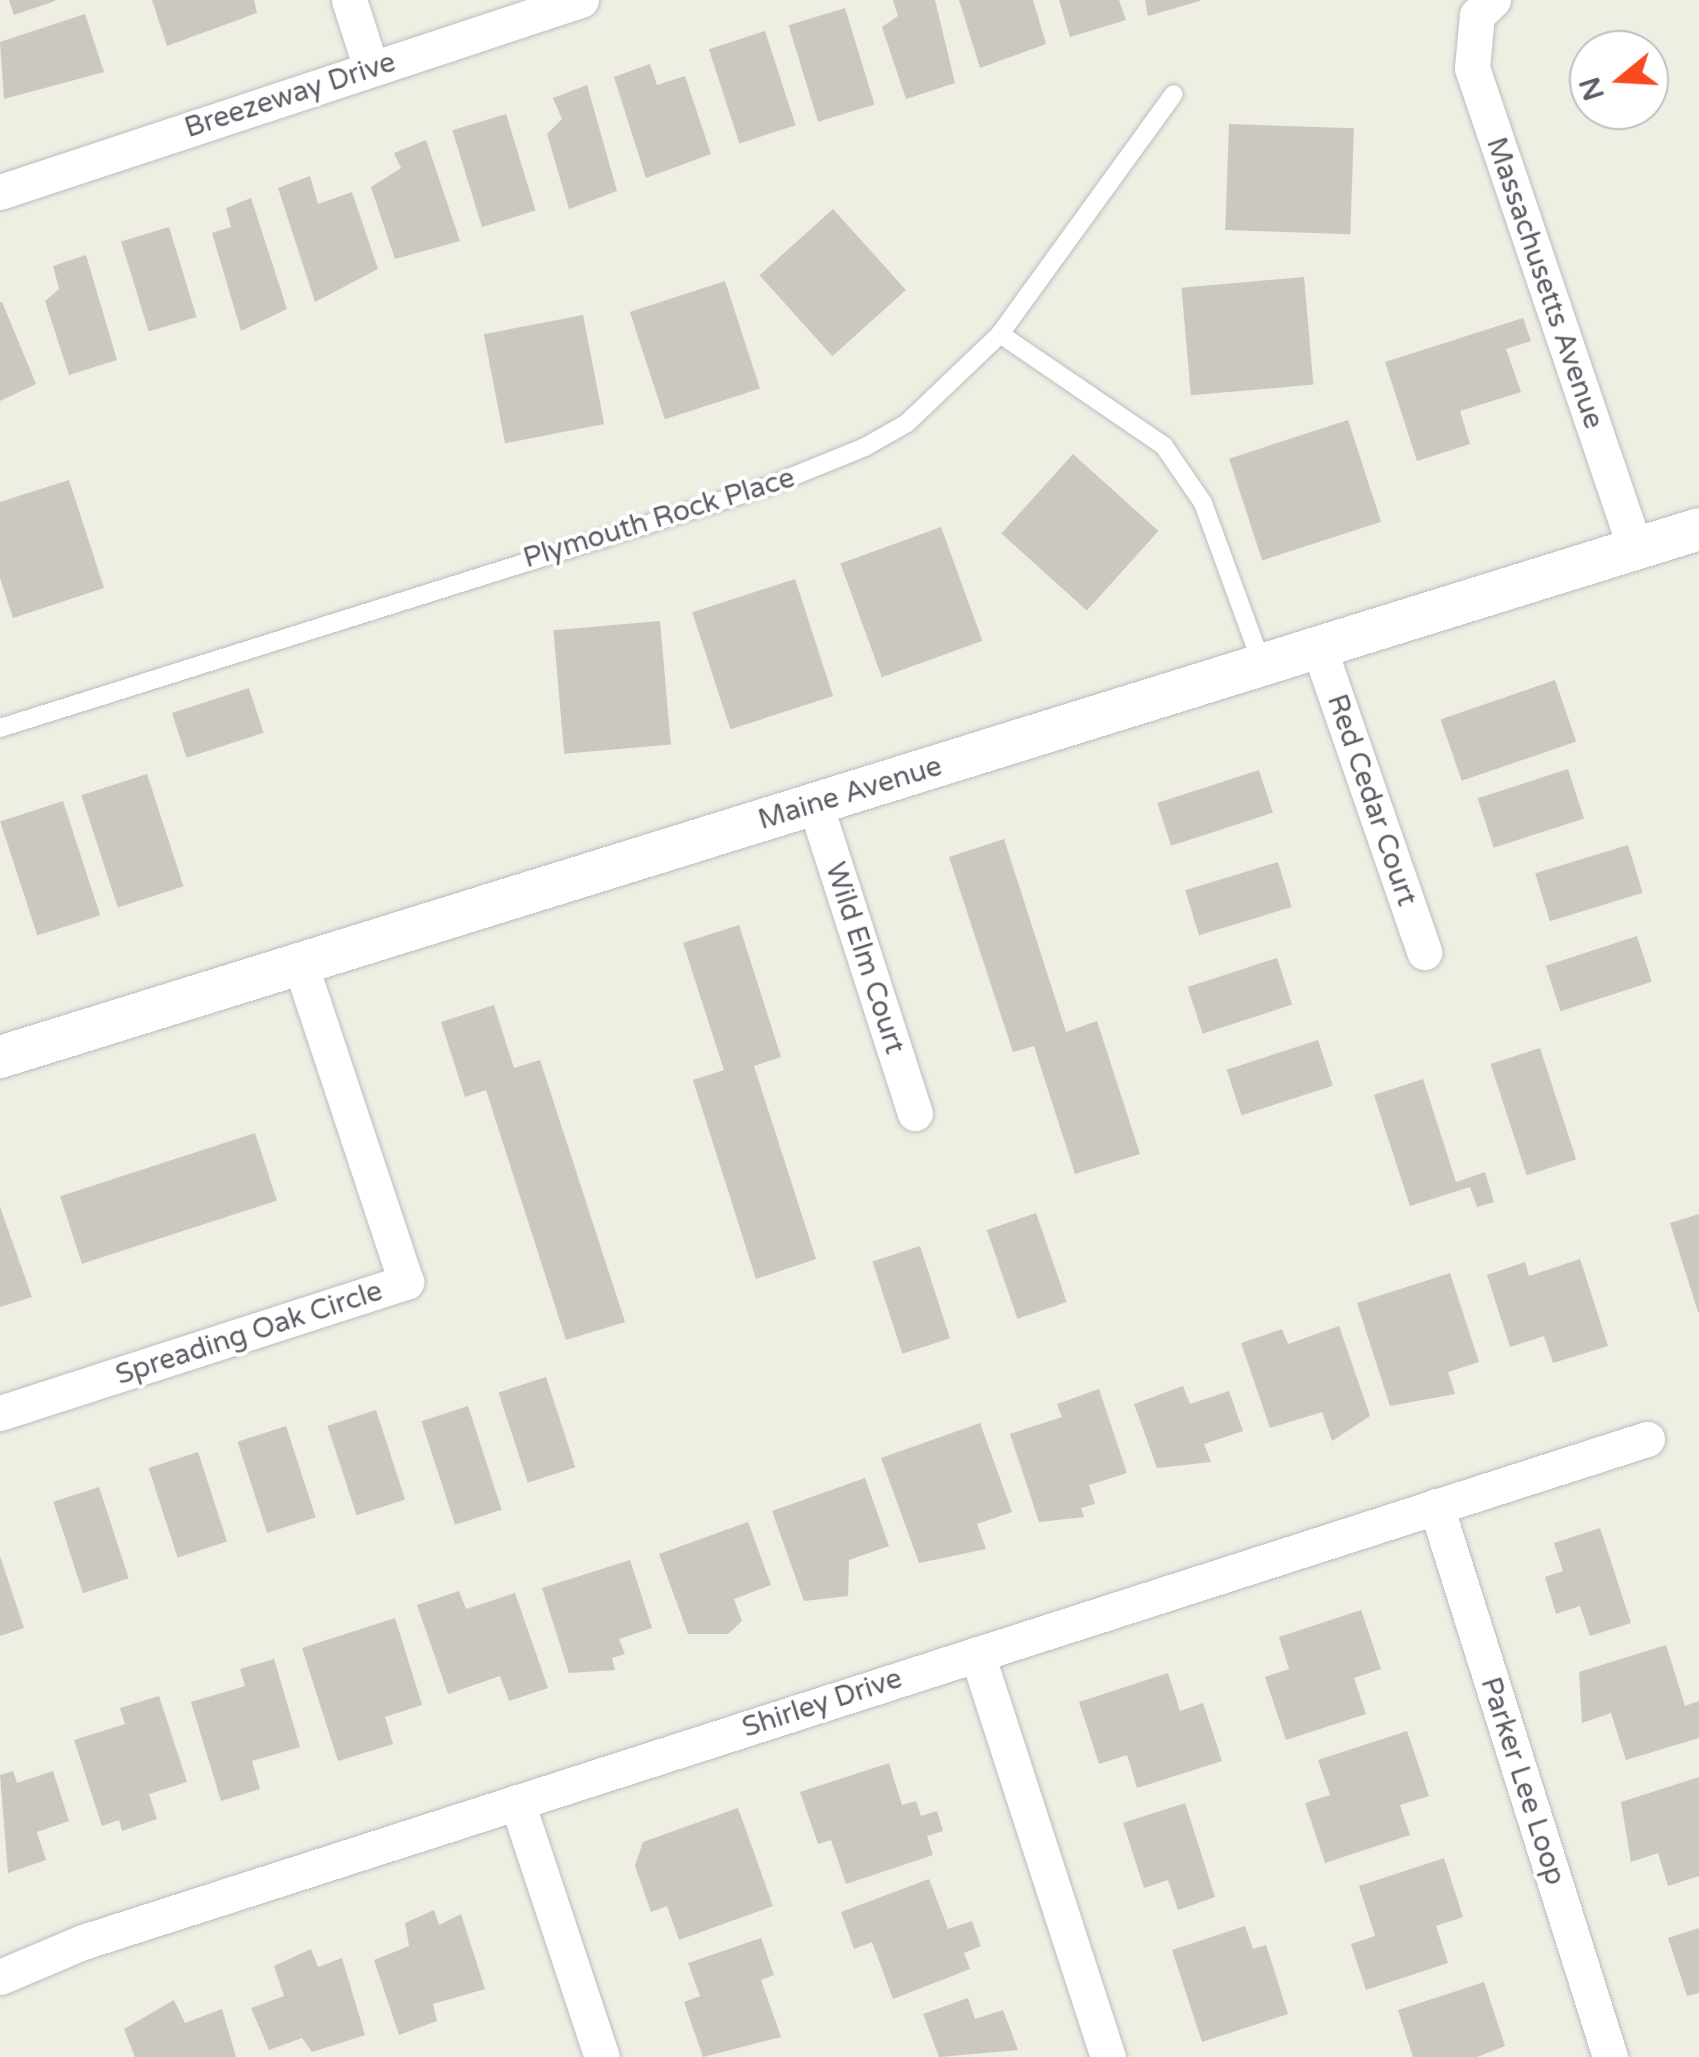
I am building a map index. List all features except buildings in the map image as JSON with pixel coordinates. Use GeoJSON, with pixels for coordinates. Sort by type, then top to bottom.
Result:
{"type":"FeatureCollection","features":[{"type":"Feature","properties":{"kind":"street"},"geometry":{"type":"LineString","coordinates":[[349,0],[371,68]]}},
{"type":"Feature","properties":{"kind":"street","name":"Breezeway Drive"},"geometry":{"type":"LineString","coordinates":[[0,192],[581,0]]}},
{"type":"Feature","properties":{"kind":"street","name":"Massachusetts Avenue"},"geometry":{"type":"LineString","coordinates":[[1485,7],[1472,68],[1636,548]]}},
{"type":"Feature","properties":{"kind":"street","name":"Maine Avenue"},"geometry":{"type":"LineString","coordinates":[[0,1057],[1699,529]]}},
{"type":"Feature","properties":{"kind":"street","name":"Red Cedar Court"},"geometry":{"type":"LineString","coordinates":[[1319,648],[1424,952]]}},
{"type":"Feature","properties":{"kind":"street","name":"Wild Elm Court"},"geometry":{"type":"LineString","coordinates":[[816,804],[915,1113]]}},
{"type":"Feature","properties":{"kind":"street","name":"Spreading Oak Circle"},"geometry":{"type":"LineString","coordinates":[[0,1413],[406,1282],[300,964]]}},
{"type":"Feature","properties":{"kind":"street","name":"Shirley Drive"},"geometry":{"type":"LineString","coordinates":[[0,1977],[517,1802],[1647,1438]]}},
{"type":"Feature","properties":{"kind":"street","name":"Parker Lee Loop"},"geometry":{"type":"LineString","coordinates":[[1436,1506],[1610,2057]]}},
{"type":"Feature","properties":{"kind":"street"},"geometry":{"type":"LineString","coordinates":[[977,1654],[1108,2057]]}},
{"type":"Feature","properties":{"kind":"street"},"geometry":{"type":"LineString","coordinates":[[517,1802],[602,2057]]}},
{"type":"Feature","properties":{"kind":"lane","name":"Plymouth Rock Place"},"geometry":{"type":"LineString","coordinates":[[0,728],[826,465],[907,423],[1000,334],[1174,94]]}},
{"type":"Feature","properties":{"kind":"lane"},"geometry":{"type":"LineString","coordinates":[[1000,334],[1164,446],[1203,503],[1262,665]]}}]}
